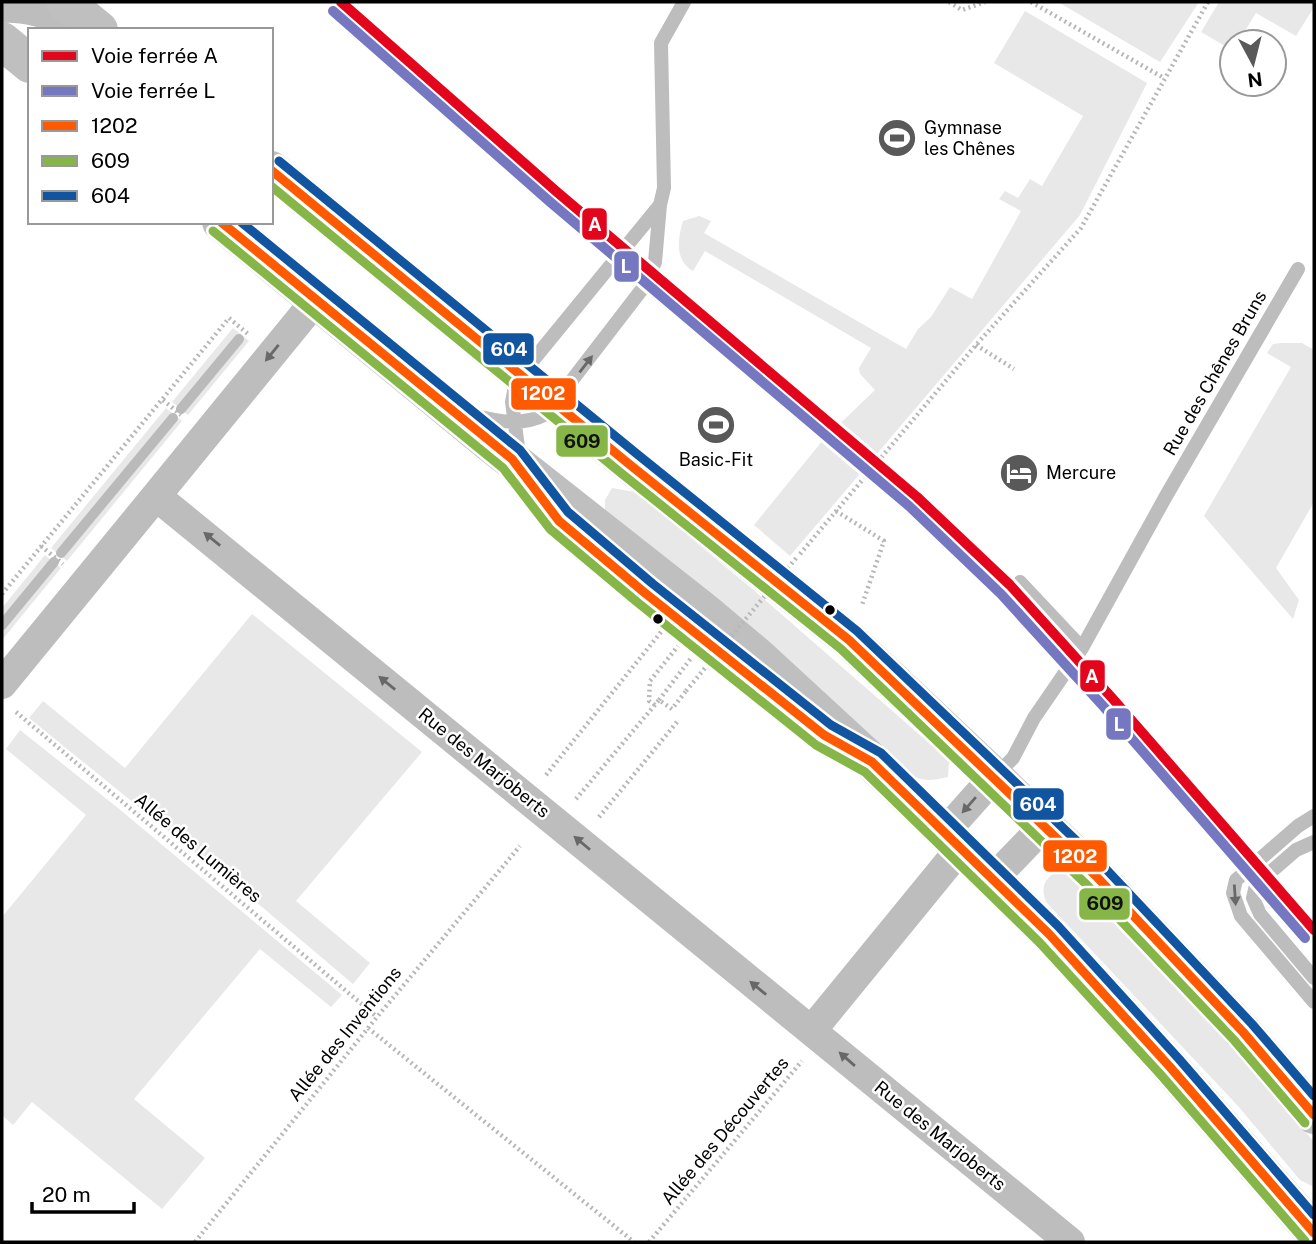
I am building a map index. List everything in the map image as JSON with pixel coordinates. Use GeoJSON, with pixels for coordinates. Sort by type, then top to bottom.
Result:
{"type":"FeatureCollection","features":[{"type":"Feature","properties":{"kind":"main road"},"geometry":{"type":"LineString","coordinates":[[65,2],[95,28]]}},
{"type":"Feature","properties":{"kind":"main road"},"geometry":{"type":"LineString","coordinates":[[2,41],[28,62]]}},
{"type":"Feature","properties":{"kind":"main road"},"geometry":{"type":"LineString","coordinates":[[273,172],[849,640],[1096,876],[1242,1032],[1314,1115]]}},
{"type":"Feature","properties":{"kind":"main road"},"geometry":{"type":"LineString","coordinates":[[223,224],[447,408],[516,450],[758,657],[872,762],[1049,934],[1170,1067],[1314,1233]]}},
{"type":"Feature","properties":{"kind":"street"},"geometry":{"type":"LineString","coordinates":[[2,8],[15,7],[38,12],[90,28]]}},
{"type":"Feature","properties":{"kind":"street"},"geometry":{"type":"LineString","coordinates":[[7,697],[156,496],[316,300]]}},
{"type":"Feature","properties":{"kind":"street","name":"Rue des Marjoberts"},"geometry":{"type":"LineString","coordinates":[[156,496],[1070,1242]]}},
{"type":"Feature","properties":{"kind":"street"},"geometry":{"type":"LineString","coordinates":[[816,1034],[994,777]]}},
{"type":"Feature","properties":{"kind":"street"},"geometry":{"type":"LineString","coordinates":[[992,880],[1044,826]]}},
{"type":"Feature","properties":{"kind":"lane"},"geometry":{"type":"LineString","coordinates":[[516,450],[646,284],[655,262],[664,188],[661,43],[684,2]]}},
{"type":"Feature","properties":{"kind":"lane"},"geometry":{"type":"LineString","coordinates":[[516,450],[513,389],[520,374],[660,205]]}},
{"type":"Feature","properties":{"kind":"lane","name":"Rue des Chênes Bruns"},"geometry":{"type":"LineString","coordinates":[[994,777],[1013,758],[1034,718],[1082,648],[1166,496],[1298,269]]}},
{"type":"Feature","properties":{"kind":"lane"},"geometry":{"type":"LineString","coordinates":[[1020,582],[1082,648]]}},
{"type":"Feature","properties":{"kind":"lane"},"geometry":{"type":"LineString","coordinates":[[1314,816],[1298,826],[1236,880],[1233,893],[1241,916],[1314,1002]]}},
{"type":"Feature","properties":{"kind":"lane"},"geometry":{"type":"LineString","coordinates":[[1314,842],[1296,850],[1256,885],[1254,898],[1260,914],[1314,978]]}},
{"type":"Feature","properties":{"kind":"path"},"geometry":{"type":"LineString","coordinates":[[948,2],[962,10],[985,2]]}},
{"type":"Feature","properties":{"kind":"path"},"geometry":{"type":"LineString","coordinates":[[1031,2],[1164,78]]}},
{"type":"Feature","properties":{"kind":"path"},"geometry":{"type":"LineString","coordinates":[[659,700],[672,709],[976,345],[1081,228],[1208,2]]}},
{"type":"Feature","properties":{"kind":"path"},"geometry":{"type":"LineString","coordinates":[[2,594],[229,318],[254,339]]}},
{"type":"Feature","properties":{"kind":"path"},"geometry":{"type":"LineString","coordinates":[[976,345],[1014,369]]}},
{"type":"Feature","properties":{"kind":"path"},"geometry":{"type":"LineString","coordinates":[[163,400],[187,420]]}},
{"type":"Feature","properties":{"kind":"path"},"geometry":{"type":"LineString","coordinates":[[836,511],[884,541],[849,640]]}},
{"type":"Feature","properties":{"kind":"path"},"geometry":{"type":"LineString","coordinates":[[41,545],[66,566]]}},
{"type":"Feature","properties":{"kind":"path"},"geometry":{"type":"LineString","coordinates":[[544,778],[666,626]]}},
{"type":"Feature","properties":{"kind":"path"},"geometry":{"type":"LineString","coordinates":[[578,796],[697,651]]}},
{"type":"Feature","properties":{"kind":"path"},"geometry":{"type":"LineString","coordinates":[[655,705],[649,701],[650,681],[671,654]]}},
{"type":"Feature","properties":{"kind":"path","name":"Allée des Lumières"},"geometry":{"type":"LineString","coordinates":[[7,697],[376,1017]]}},
{"type":"Feature","properties":{"kind":"path"},"geometry":{"type":"LineString","coordinates":[[596,820],[677,722]]}},
{"type":"Feature","properties":{"kind":"path","name":"Allée des Inventions"},"geometry":{"type":"LineString","coordinates":[[195,1242],[376,1017],[520,846]]}},
{"type":"Feature","properties":{"kind":"path"},"geometry":{"type":"LineString","coordinates":[[368,1028],[634,1242]]}},
{"type":"Feature","properties":{"kind":"path","name":"Allée des Découvertes"},"geometry":{"type":"LineString","coordinates":[[649,1242],[816,1034]]}},
{"type":"Feature","properties":{"kind":"path"},"geometry":{"type":"LineString","coordinates":[[654,1237],[660,1242]]}},
{"type":"Feature","properties":{"kind":"shaded area"},"geometry":{"type":"Polygon","coordinates":[[[1058,2],[1199,2],[1160,62],[1058,2]]]}},
{"type":"Feature","properties":{"kind":"shaded area"},"geometry":{"type":"Polygon","coordinates":[[[1219,2],[1314,2],[1314,7],[1296,36],[1288,31],[1288,28],[1282,28],[1256,13],[1247,28],[1218,28],[1218,42],[1201,32],[1219,2]]]}},
{"type":"Feature","properties":{"kind":"shaded area"},"geometry":{"type":"Polygon","coordinates":[[[1025,11],[1147,83],[1080,215],[790,556],[754,525],[823,440],[875,390],[860,374],[859,368],[871,348],[705,251],[693,271],[680,255],[679,241],[683,221],[699,216],[711,221],[704,233],[906,349],[950,287],[972,299],[1021,211],[999,199],[1005,191],[1018,198],[1030,179],[1042,186],[1083,116],[994,63],[1025,11]]]}},
{"type":"Feature","properties":{"kind":"shaded area"},"geometry":{"type":"Polygon","coordinates":[[[233,328],[249,341],[188,415],[172,402],[233,328]]]}},
{"type":"Feature","properties":{"kind":"shaded area"},"geometry":{"type":"Polygon","coordinates":[[[1302,343],[1314,350],[1314,502],[1276,568],[1299,600],[1293,619],[1204,516],[1291,367],[1267,353],[1273,344],[1302,343]]]}},
{"type":"Feature","properties":{"kind":"shaded area"},"geometry":{"type":"Polygon","coordinates":[[[166,408],[182,421],[67,561],[51,548],[166,408]]]}},
{"type":"Feature","properties":{"kind":"shaded area"},"geometry":{"type":"Polygon","coordinates":[[[612,488],[635,492],[756,592],[936,749],[949,762],[948,777],[921,779],[905,769],[605,510],[605,500],[612,488]]]}},
{"type":"Feature","properties":{"kind":"shaded area"},"geometry":{"type":"Polygon","coordinates":[[[45,555],[61,568],[2,640],[2,608],[45,555]]]}},
{"type":"Feature","properties":{"kind":"shaded area"},"geometry":{"type":"Polygon","coordinates":[[[252,614],[422,752],[296,901],[370,963],[353,984],[29,718],[43,701],[125,768],[252,614]]]}},
{"type":"Feature","properties":{"kind":"shaded area"},"geometry":{"type":"Polygon","coordinates":[[[20,730],[342,995],[331,1007],[260,949],[134,1099],[205,1158],[162,1209],[32,1102],[13,1125],[2,1115],[2,917],[86,815],[6,749],[20,730]]]}},
{"type":"Feature","properties":{"kind":"shaded area"},"geometry":{"type":"Polygon","coordinates":[[[1059,870],[1071,874],[1190,997],[1314,1142],[1314,1187],[1300,1180],[1238,1106],[1046,902],[1045,883],[1059,870]]]}},
{"type":"Feature","properties":{"kind":"waterway"},"geometry":{"type":"LineString","coordinates":[[181,409],[239,339]]}},
{"type":"Feature","properties":{"kind":"waterway"},"geometry":{"type":"LineString","coordinates":[[61,553],[173,418]]}},
{"type":"Feature","properties":{"kind":"waterway"},"geometry":{"type":"LineString","coordinates":[[2,625],[54,562]]}},
{"type":"Feature","properties":{"kind":"rail line","name":"A"},"geometry":{"type":"LineString","coordinates":[[341,2],[557,192],[917,497],[1010,585],[1314,930]]}},
{"type":"Feature","properties":{"kind":"rail line","name":"L"},"geometry":{"type":"LineString","coordinates":[[333,11],[549,201],[909,506],[1001,594],[1104,707],[1305,938]]}},
{"type":"Feature","properties":{"kind":"transit line","name":"604"},"geometry":{"type":"LineString","coordinates":[[279,161],[857,631],[1105,868],[1252,1024],[1314,1096]]}},
{"type":"Feature","properties":{"kind":"transit line","name":"1202"},"geometry":{"type":"LineString","coordinates":[[273,172],[629,464],[849,640],[1096,876],[1243,1032],[1314,1115]]}},
{"type":"Feature","properties":{"kind":"transit line","name":"609"},"geometry":{"type":"LineString","coordinates":[[273,188],[841,649],[1087,885],[1234,1040],[1305,1123]]}},
{"type":"Feature","properties":{"kind":"transit line","name":"1202"},"geometry":{"type":"LineString","coordinates":[[223,224],[512,459],[559,521],[645,593],[824,735],[872,762],[1049,934],[1170,1067],[1314,1233]]}},
{"type":"Feature","properties":{"kind":"transit line","name":"604"},"geometry":{"type":"LineString","coordinates":[[243,224],[520,450],[568,512],[653,584],[831,725],[881,753],[1058,926],[1179,1059],[1314,1215]]}},
{"type":"Feature","properties":{"kind":"transit line","name":"609"},"geometry":{"type":"LineString","coordinates":[[213,231],[503,468],[550,529],[637,602],[816,745],[865,772],[1040,943],[1161,1075],[1305,1241]]}},
{"type":"Feature","properties":{"kind":"place","name":"Gymnase les Chênes"},"geometry":{"type":"Point","coordinates":[897,138]}},
{"type":"Feature","properties":{"kind":"place","name":"Basic-Fit"},"geometry":{"type":"Point","coordinates":[716,425]}},
{"type":"Feature","properties":{"kind":"place","name":"Mercure"},"geometry":{"type":"Point","coordinates":[1019,473]}}]}
